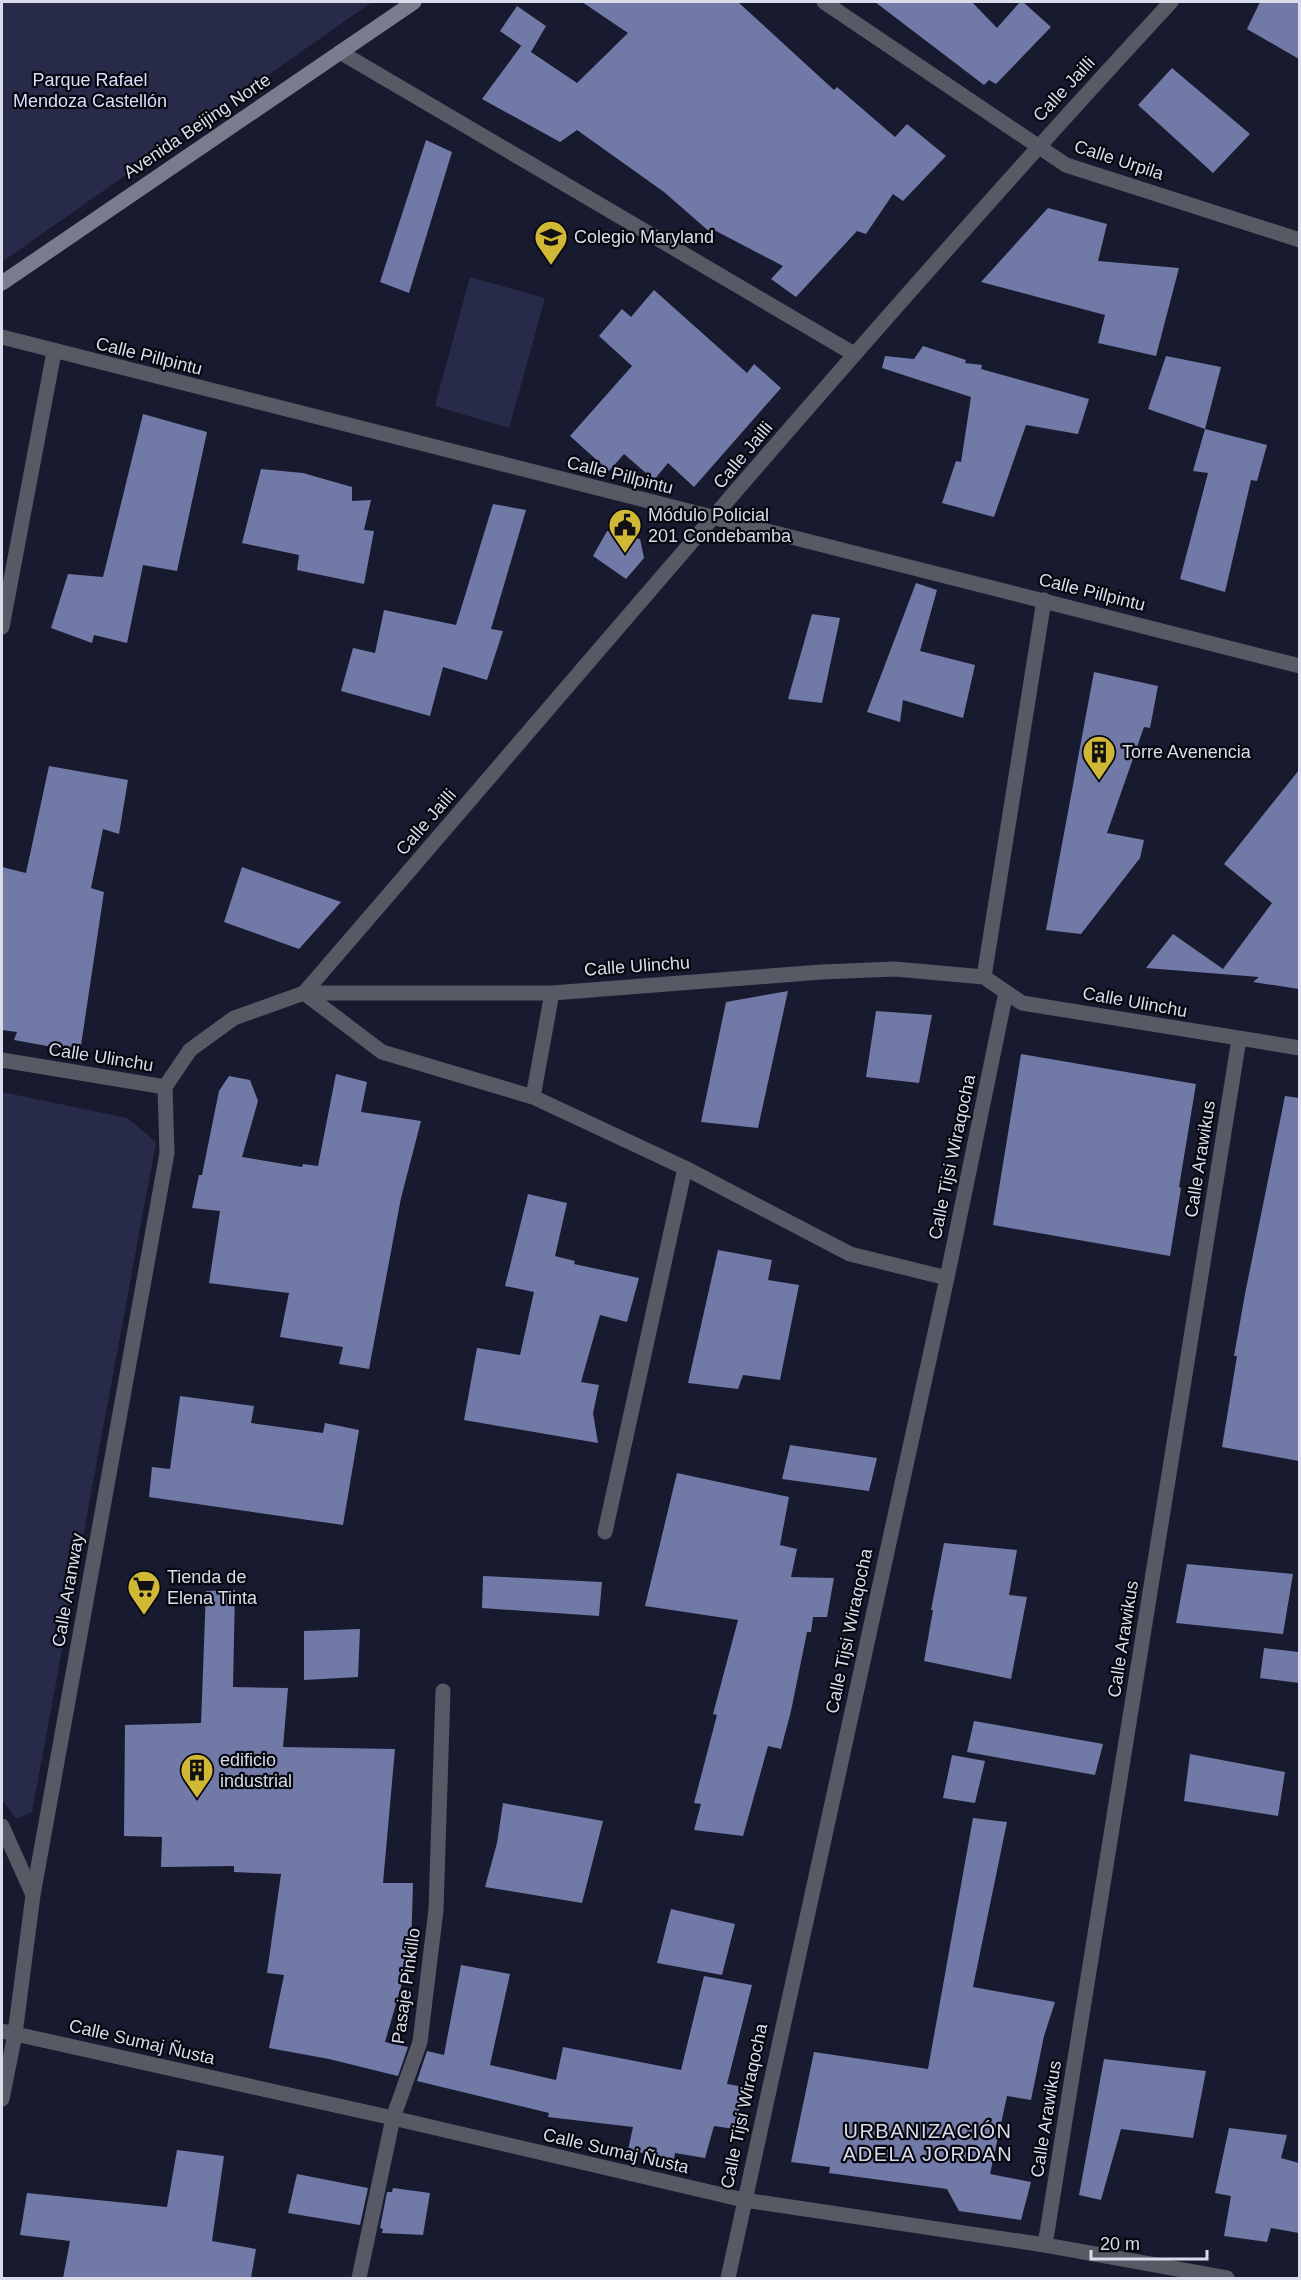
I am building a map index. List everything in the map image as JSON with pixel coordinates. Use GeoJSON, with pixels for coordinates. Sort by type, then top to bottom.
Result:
{"type":"FeatureCollection","features":[{"type":"Feature","properties":{"kind":"street","name":"Avenida Beijing Norte"},"geometry":{"type":"LineString","coordinates":[[2,284],[414,2]]}},
{"type":"Feature","properties":{"kind":"street","name":"Calle Urpila"},"geometry":{"type":"LineString","coordinates":[[824,2],[1066,165],[1299,240]]}},
{"type":"Feature","properties":{"kind":"street","name":"Calle Jailli"},"geometry":{"type":"LineString","coordinates":[[304,993],[854,354],[1038,145],[1171,2]]}},
{"type":"Feature","properties":{"kind":"street"},"geometry":{"type":"LineString","coordinates":[[340,52],[854,354]]}},
{"type":"Feature","properties":{"kind":"street","name":"Calle Pillpintu"},"geometry":{"type":"LineString","coordinates":[[2,337],[1299,666]]}},
{"type":"Feature","properties":{"kind":"street"},"geometry":{"type":"LineString","coordinates":[[2,627],[54,352]]}},
{"type":"Feature","properties":{"kind":"street"},"geometry":{"type":"LineString","coordinates":[[984,977],[1044,600]]}},
{"type":"Feature","properties":{"kind":"street","name":"Calle Ulinchu"},"geometry":{"type":"LineString","coordinates":[[2,1060],[165,1087],[190,1050],[234,1018],[304,993],[552,993],[821,972],[895,969],[984,977],[1022,1003],[1299,1048]]}},
{"type":"Feature","properties":{"kind":"street","name":"Calle Tijsi Wiraqocha"},"geometry":{"type":"LineString","coordinates":[[728,2278],[947,1278],[1006,992]]}},
{"type":"Feature","properties":{"kind":"street"},"geometry":{"type":"LineString","coordinates":[[304,993],[382,1052],[533,1097],[685,1168],[850,1254],[947,1278]]}},
{"type":"Feature","properties":{"kind":"street"},"geometry":{"type":"LineString","coordinates":[[533,1097],[552,993]]}},
{"type":"Feature","properties":{"kind":"street","name":"Calle Arawikus"},"geometry":{"type":"LineString","coordinates":[[1045,2245],[1239,1039]]}},
{"type":"Feature","properties":{"kind":"street","name":"Calle Aranway"},"geometry":{"type":"LineString","coordinates":[[2,2099],[8,2032],[168,1153],[165,1087]]}},
{"type":"Feature","properties":{"kind":"street"},"geometry":{"type":"LineString","coordinates":[[605,1532],[685,1168]]}},
{"type":"Feature","properties":{"kind":"street","name":"Pasaje Pinkillo"},"geometry":{"type":"LineString","coordinates":[[359,2278],[393,2118],[420,2042],[436,1910],[443,1691]]}},
{"type":"Feature","properties":{"kind":"street"},"geometry":{"type":"LineString","coordinates":[[2,1826],[33,1895]]}},
{"type":"Feature","properties":{"kind":"street","name":"Calle Sumaj Ñusta"},"geometry":{"type":"LineString","coordinates":[[8,2032],[393,2118],[744,2200],[1045,2245],[1227,2278]]}},
{"type":"Feature","properties":{"kind":"green space","name":"Parque Rafael Mendoza Castellón"},"geometry":{"type":"Polygon","coordinates":[[[2,2],[372,2],[2,262],[2,2]]]}},
{"type":"Feature","properties":{"kind":"green space"},"geometry":{"type":"Polygon","coordinates":[[[470,277],[545,298],[509,428],[435,406],[470,277]]]}},
{"type":"Feature","properties":{"kind":"green space"},"geometry":{"type":"Polygon","coordinates":[[[2,1092],[127,1118],[156,1142],[32,1812],[16,1819],[2,1799],[2,1092]]]}},
{"type":"Feature","properties":{"kind":"building"},"geometry":{"type":"Polygon","coordinates":[[[582,2],[738,2],[834,90],[837,87],[895,137],[907,124],[946,156],[903,201],[893,194],[866,234],[857,231],[796,297],[771,279],[783,266],[714,230],[711,233],[664,192],[577,130],[560,142],[482,99],[521,46],[523,47],[500,31],[517,6],[546,26],[531,52],[577,83],[628,33],[582,2]]]}},
{"type":"Feature","properties":{"kind":"building"},"geometry":{"type":"Polygon","coordinates":[[[875,2],[972,2],[997,28],[1020,2],[1023,2],[1051,27],[996,84],[989,80],[984,85],[875,2]]]}},
{"type":"Feature","properties":{"kind":"building"},"geometry":{"type":"Polygon","coordinates":[[[1260,2],[1299,2],[1299,59],[1247,29],[1260,2]]]}},
{"type":"Feature","properties":{"kind":"building"},"geometry":{"type":"Polygon","coordinates":[[[1172,68],[1250,134],[1213,173],[1138,105],[1172,68]]]}},
{"type":"Feature","properties":{"kind":"building"},"geometry":{"type":"Polygon","coordinates":[[[426,140],[452,152],[409,293],[380,282],[426,140]]]}},
{"type":"Feature","properties":{"kind":"building"},"geometry":{"type":"Polygon","coordinates":[[[1048,208],[1107,224],[1098,261],[1179,268],[1156,356],[1098,343],[1105,315],[981,282],[1048,208]]]}},
{"type":"Feature","properties":{"kind":"building"},"geometry":{"type":"Polygon","coordinates":[[[654,290],[747,373],[754,364],[781,388],[694,487],[668,463],[654,480],[624,454],[609,471],[570,436],[632,366],[599,336],[622,309],[631,317],[654,290]]]}},
{"type":"Feature","properties":{"kind":"building"},"geometry":{"type":"Polygon","coordinates":[[[923,346],[966,360],[965,363],[982,365],[981,369],[1089,399],[1078,434],[1026,425],[994,517],[942,503],[956,461],[961,462],[971,397],[882,368],[885,356],[914,359],[923,346]]]}},
{"type":"Feature","properties":{"kind":"building"},"geometry":{"type":"Polygon","coordinates":[[[1166,356],[1221,367],[1205,429],[1148,409],[1166,356]]]}},
{"type":"Feature","properties":{"kind":"building"},"geometry":{"type":"Polygon","coordinates":[[[143,414],[207,432],[177,571],[143,565],[127,643],[94,635],[92,643],[51,628],[68,574],[103,577],[143,414]]]}},
{"type":"Feature","properties":{"kind":"building"},"geometry":{"type":"Polygon","coordinates":[[[1205,429],[1267,445],[1257,481],[1251,480],[1225,592],[1180,579],[1208,473],[1193,471],[1205,429]]]}},
{"type":"Feature","properties":{"kind":"building"},"geometry":{"type":"Polygon","coordinates":[[[261,469],[303,473],[352,487],[352,501],[371,500],[364,530],[374,531],[364,584],[297,570],[299,555],[242,543],[261,469]]]}},
{"type":"Feature","properties":{"kind":"building"},"geometry":{"type":"Polygon","coordinates":[[[493,504],[526,510],[491,629],[503,631],[487,680],[443,667],[430,716],[341,691],[353,648],[375,653],[384,610],[456,625],[493,504]]]}},
{"type":"Feature","properties":{"kind":"building"},"geometry":{"type":"Polygon","coordinates":[[[607,531],[640,539],[644,558],[626,579],[593,556],[607,531]]]}},
{"type":"Feature","properties":{"kind":"building"},"geometry":{"type":"Polygon","coordinates":[[[916,583],[937,590],[920,651],[975,665],[963,718],[903,700],[900,722],[867,712],[916,583]]]}},
{"type":"Feature","properties":{"kind":"building"},"geometry":{"type":"Polygon","coordinates":[[[812,614],[840,618],[822,703],[788,699],[812,614]]]}},
{"type":"Feature","properties":{"kind":"building","name":"Torre Avenencia"},"geometry":{"type":"Polygon","coordinates":[[[1094,672],[1158,686],[1150,728],[1144,727],[1107,833],[1144,840],[1140,858],[1081,934],[1046,930],[1094,672]]]}},
{"type":"Feature","properties":{"kind":"building"},"geometry":{"type":"Polygon","coordinates":[[[49,766],[128,780],[119,834],[103,829],[91,888],[104,892],[80,1052],[14,1040],[17,1032],[2,1030],[2,867],[26,873],[49,766]]]}},
{"type":"Feature","properties":{"kind":"building"},"geometry":{"type":"Polygon","coordinates":[[[1299,770],[1299,989],[1253,982],[1259,977],[1146,968],[1173,934],[1223,969],[1272,903],[1224,864],[1299,770]]]}},
{"type":"Feature","properties":{"kind":"building"},"geometry":{"type":"Polygon","coordinates":[[[242,867],[341,902],[299,949],[224,922],[242,867]]]}},
{"type":"Feature","properties":{"kind":"building"},"geometry":{"type":"Polygon","coordinates":[[[788,991],[758,1128],[701,1122],[726,1002],[788,991]]]}},
{"type":"Feature","properties":{"kind":"building"},"geometry":{"type":"Polygon","coordinates":[[[876,1011],[932,1015],[919,1083],[866,1077],[876,1011]]]}},
{"type":"Feature","properties":{"kind":"building"},"geometry":{"type":"Polygon","coordinates":[[[1021,1054],[1196,1084],[1170,1256],[993,1225],[1021,1054]]]}},
{"type":"Feature","properties":{"kind":"building"},"geometry":{"type":"Polygon","coordinates":[[[336,1074],[367,1082],[361,1112],[421,1121],[401,1198],[369,1369],[339,1364],[343,1347],[280,1337],[289,1293],[209,1283],[220,1211],[192,1208],[199,1175],[202,1175],[219,1091],[229,1076],[250,1080],[258,1101],[242,1157],[302,1167],[303,1164],[318,1166],[336,1074]]]}},
{"type":"Feature","properties":{"kind":"building"},"geometry":{"type":"Polygon","coordinates":[[[1285,1096],[1299,1098],[1299,1461],[1222,1447],[1245,1294],[1285,1096]]]}},
{"type":"Feature","properties":{"kind":"building"},"geometry":{"type":"Polygon","coordinates":[[[528,1194],[567,1203],[555,1256],[575,1261],[574,1264],[639,1278],[627,1322],[600,1315],[581,1382],[599,1385],[593,1413],[598,1443],[464,1420],[477,1348],[520,1355],[534,1292],[505,1286],[528,1194]]]}},
{"type":"Feature","properties":{"kind":"building"},"geometry":{"type":"Polygon","coordinates":[[[718,1250],[772,1260],[768,1280],[799,1285],[780,1380],[743,1375],[738,1389],[688,1383],[718,1250]]]}},
{"type":"Feature","properties":{"kind":"building"},"geometry":{"type":"Polygon","coordinates":[[[180,1396],[254,1406],[251,1423],[323,1433],[325,1423],[359,1430],[343,1525],[149,1497],[152,1467],[170,1469],[180,1396]]]}},
{"type":"Feature","properties":{"kind":"building"},"geometry":{"type":"Polygon","coordinates":[[[790,1445],[877,1458],[869,1491],[782,1479],[790,1445]]]}},
{"type":"Feature","properties":{"kind":"building"},"geometry":{"type":"Polygon","coordinates":[[[677,1473],[789,1497],[780,1545],[797,1549],[791,1577],[834,1578],[827,1617],[813,1617],[811,1632],[807,1632],[781,1749],[768,1746],[743,1836],[694,1830],[701,1804],[694,1803],[717,1715],[713,1714],[738,1620],[645,1606],[677,1473]]]}},
{"type":"Feature","properties":{"kind":"building"},"geometry":{"type":"Polygon","coordinates":[[[944,1543],[1017,1550],[1009,1595],[1027,1597],[1011,1679],[924,1661],[944,1543]]]}},
{"type":"Feature","properties":{"kind":"building"},"geometry":{"type":"Polygon","coordinates":[[[1187,1564],[1293,1574],[1283,1634],[1176,1623],[1187,1564]]]}},
{"type":"Feature","properties":{"kind":"building"},"geometry":{"type":"Polygon","coordinates":[[[483,1576],[602,1582],[599,1616],[482,1608],[483,1576]]]}},
{"type":"Feature","properties":{"kind":"building"},"geometry":{"type":"Polygon","coordinates":[[[235,1590],[233,1687],[288,1688],[283,1747],[395,1749],[383,1883],[413,1883],[411,1952],[385,2042],[408,2047],[398,2076],[329,2059],[269,2048],[284,1975],[267,1973],[281,1874],[234,1872],[234,1866],[161,1867],[162,1837],[124,1836],[125,1725],[201,1723],[206,1591],[235,1590]]]}},
{"type":"Feature","properties":{"kind":"building"},"geometry":{"type":"Polygon","coordinates":[[[360,1629],[358,1677],[304,1680],[304,1631],[360,1629]]]}},
{"type":"Feature","properties":{"kind":"building"},"geometry":{"type":"Polygon","coordinates":[[[1264,1648],[1299,1652],[1299,1683],[1260,1678],[1264,1648]]]}},
{"type":"Feature","properties":{"kind":"building"},"geometry":{"type":"Polygon","coordinates":[[[974,1721],[1103,1744],[1095,1775],[967,1752],[974,1721]]]}},
{"type":"Feature","properties":{"kind":"building"},"geometry":{"type":"Polygon","coordinates":[[[1190,1754],[1285,1772],[1278,1816],[1184,1801],[1190,1754]]]}},
{"type":"Feature","properties":{"kind":"building"},"geometry":{"type":"Polygon","coordinates":[[[952,1755],[985,1761],[975,1803],[943,1798],[952,1755]]]}},
{"type":"Feature","properties":{"kind":"building"},"geometry":{"type":"Polygon","coordinates":[[[503,1803],[603,1821],[582,1903],[485,1887],[497,1843],[503,1803]]]}},
{"type":"Feature","properties":{"kind":"building"},"geometry":{"type":"Polygon","coordinates":[[[973,1818],[1007,1822],[973,1987],[1055,2002],[1044,2036],[1031,2100],[1007,2096],[990,2174],[1031,2182],[1021,2220],[959,2211],[947,2189],[829,2173],[830,2167],[791,2162],[814,2052],[928,2069],[973,1818]]]}},
{"type":"Feature","properties":{"kind":"building"},"geometry":{"type":"Polygon","coordinates":[[[671,1909],[735,1924],[722,1975],[657,1963],[671,1909]]]}},
{"type":"Feature","properties":{"kind":"building"},"geometry":{"type":"Polygon","coordinates":[[[461,1965],[510,1974],[490,2065],[556,2080],[563,2047],[681,2070],[704,1976],[752,1985],[727,2084],[744,2087],[735,2129],[714,2126],[705,2158],[675,2153],[674,2159],[628,2150],[633,2127],[548,2117],[549,2113],[417,2081],[427,2051],[444,2055],[461,1965]]]}},
{"type":"Feature","properties":{"kind":"building"},"geometry":{"type":"Polygon","coordinates":[[[1104,2059],[1206,2071],[1193,2138],[1121,2129],[1101,2200],[1079,2195],[1104,2059]]]}},
{"type":"Feature","properties":{"kind":"building"},"geometry":{"type":"Polygon","coordinates":[[[1229,2128],[1287,2135],[1281,2158],[1299,2163],[1299,2233],[1271,2228],[1267,2242],[1224,2236],[1231,2196],[1215,2193],[1229,2128]]]}},
{"type":"Feature","properties":{"kind":"building"},"geometry":{"type":"Polygon","coordinates":[[[177,2150],[224,2156],[212,2241],[256,2249],[251,2278],[63,2278],[70,2241],[20,2235],[27,2193],[167,2207],[177,2150]]]}},
{"type":"Feature","properties":{"kind":"building"},"geometry":{"type":"Polygon","coordinates":[[[297,2174],[368,2188],[360,2225],[288,2213],[297,2174]]]}},
{"type":"Feature","properties":{"kind":"building"},"geometry":{"type":"Polygon","coordinates":[[[393,2188],[430,2193],[423,2235],[382,2233],[383,2229],[380,2228],[387,2192],[392,2192],[393,2188]]]}},
{"type":"Feature","properties":{"kind":"place","name":"Colegio Maryland"},"geometry":{"type":"Point","coordinates":[551,266]}},
{"type":"Feature","properties":{"kind":"place","name":"Módulo Policial 201 Condebamba"},"geometry":{"type":"Point","coordinates":[625,554]}},
{"type":"Feature","properties":{"kind":"place","name":"Torre Avenencia"},"geometry":{"type":"Point","coordinates":[1099,781]}},
{"type":"Feature","properties":{"kind":"place","name":"Tienda de Elena Tinta"},"geometry":{"type":"Point","coordinates":[144,1616]}},
{"type":"Feature","properties":{"kind":"place","name":"edificio industrial"},"geometry":{"type":"Point","coordinates":[197,1799]}},
{"type":"Feature","properties":{"kind":"district","name":"URBANIZACIÓN ADELA JORDAN"},"geometry":{"type":"Point","coordinates":[928,2142]}}]}
